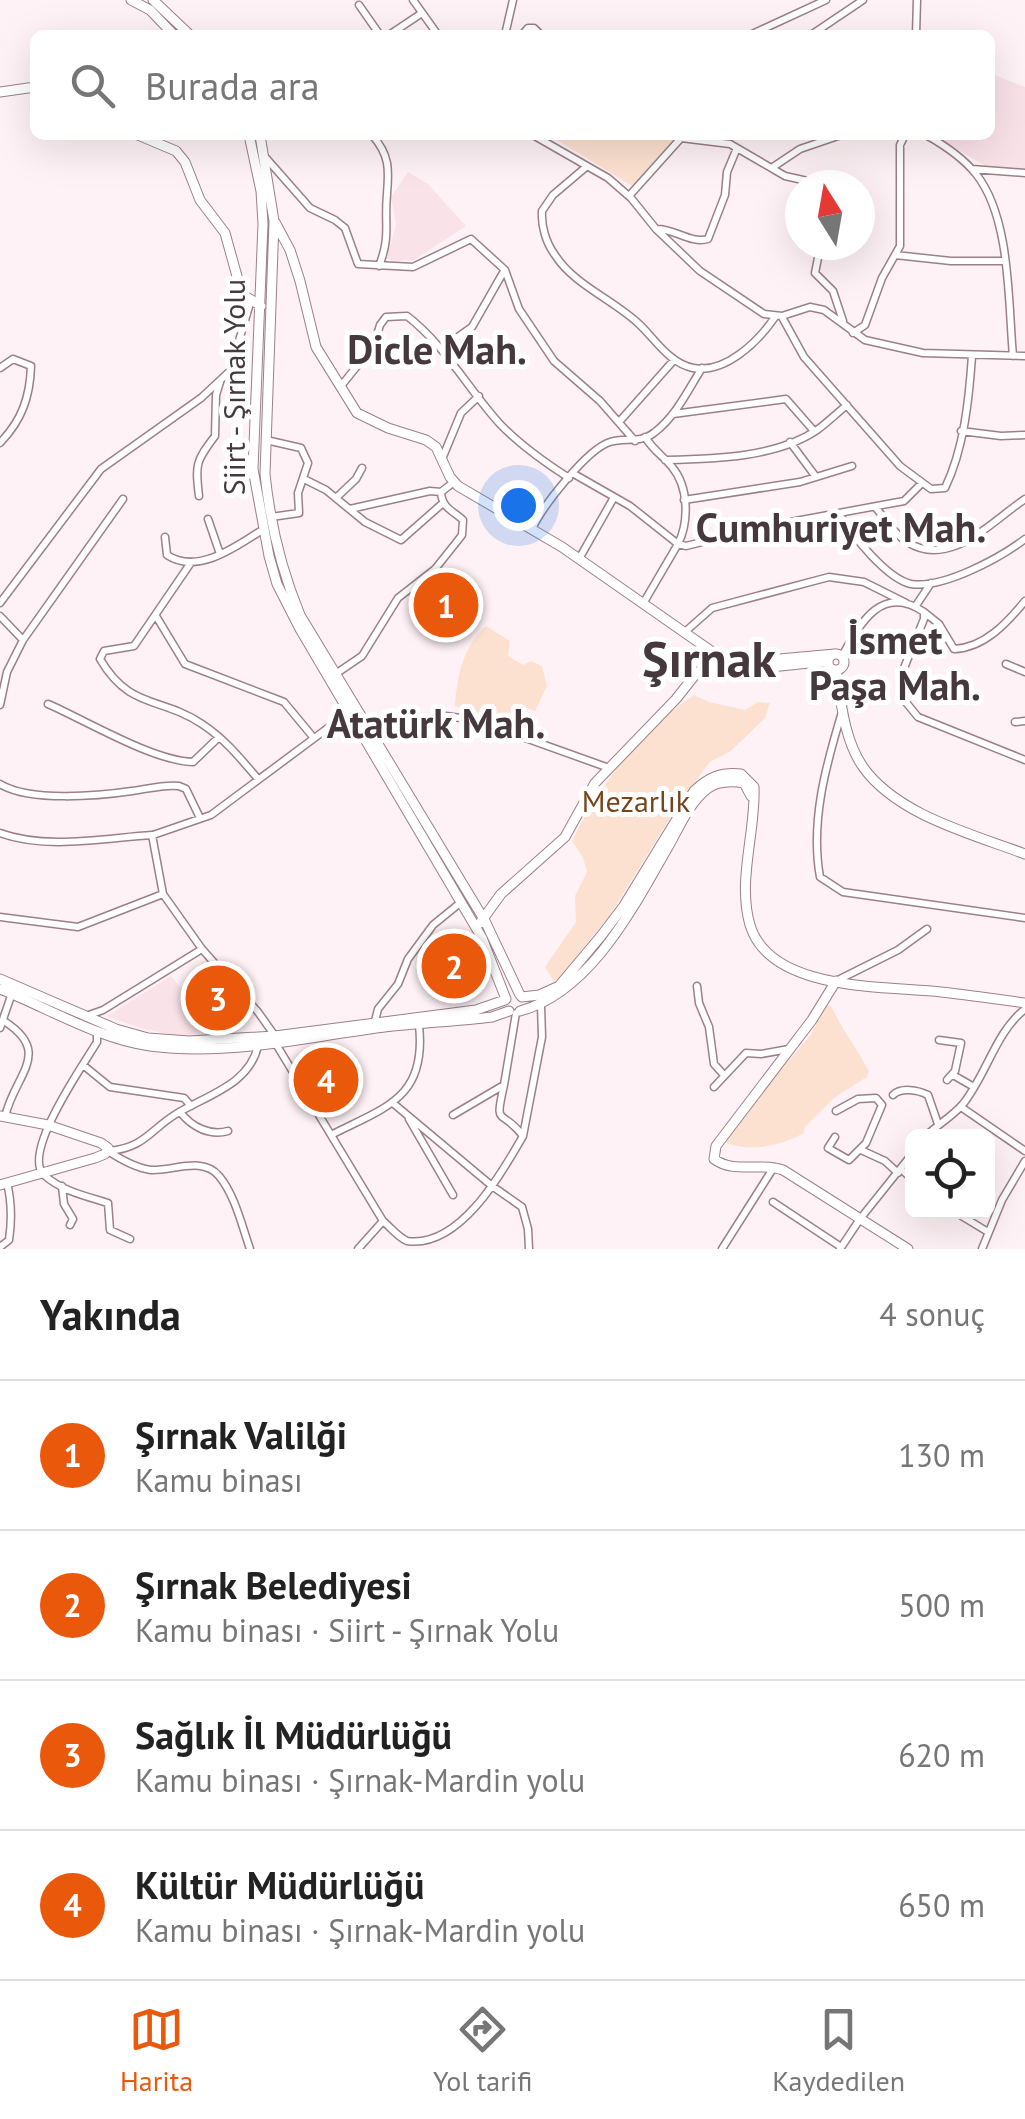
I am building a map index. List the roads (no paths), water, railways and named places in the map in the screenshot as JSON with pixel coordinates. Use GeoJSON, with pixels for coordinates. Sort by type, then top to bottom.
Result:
{"type":"FeatureCollection","features":[{"type":"Feature","properties":{"kind":"street"},"geometry":{"type":"LineString","coordinates":[[131,0],[150,10],[169,30]]}},
{"type":"Feature","properties":{"kind":"street"},"geometry":{"type":"LineString","coordinates":[[153,0],[185,30]]}},
{"type":"Feature","properties":{"kind":"street"},"geometry":{"type":"LineString","coordinates":[[413,0],[434,30]]}},
{"type":"Feature","properties":{"kind":"street"},"geometry":{"type":"LineString","coordinates":[[505,30],[513,0]]}},
{"type":"Feature","properties":{"kind":"street"},"geometry":{"type":"LineString","coordinates":[[761,30],[826,0]]}},
{"type":"Feature","properties":{"kind":"street"},"geometry":{"type":"LineString","coordinates":[[818,30],[863,0]]}},
{"type":"Feature","properties":{"kind":"street"},"geometry":{"type":"LineString","coordinates":[[916,30],[917,0]]}},
{"type":"Feature","properties":{"kind":"street"},"geometry":{"type":"LineString","coordinates":[[358,5],[376,30]]}},
{"type":"Feature","properties":{"kind":"street"},"geometry":{"type":"LineString","coordinates":[[396,30],[422,13]]}},
{"type":"Feature","properties":{"kind":"street"},"geometry":{"type":"LineString","coordinates":[[0,92],[30,89]]}},
{"type":"Feature","properties":{"kind":"street"},"geometry":{"type":"LineString","coordinates":[[150,140],[176,151],[184,162],[200,200],[225,232],[240,287],[256,303],[273,311]]}},
{"type":"Feature","properties":{"kind":"street","name":"Siirt - Şırnak Yolu"},"geometry":{"type":"LineString","coordinates":[[250,140],[262,191],[263,224],[256,303],[253,469],[262,530],[277,584],[474,926],[511,1007]]}},
{"type":"Feature","properties":{"kind":"street","name":"Siirt - Şırnak Yolu"},"geometry":{"type":"LineString","coordinates":[[261,140],[274,221],[265,474],[270,517],[284,576],[300,615],[337,673],[353,710]]}},
{"type":"Feature","properties":{"kind":"street"},"geometry":{"type":"LineString","coordinates":[[375,140],[391,174],[388,230],[379,266]]}},
{"type":"Feature","properties":{"kind":"street"},"geometry":{"type":"LineString","coordinates":[[541,140],[608,178],[700,271],[764,314],[778,317],[810,307],[824,310],[865,340],[923,353],[1024,356]]}},
{"type":"Feature","properties":{"kind":"street"},"geometry":{"type":"LineString","coordinates":[[629,196],[679,140]]}},
{"type":"Feature","properties":{"kind":"street"},"geometry":{"type":"LineString","coordinates":[[709,140],[737,148],[785,176]]}},
{"type":"Feature","properties":{"kind":"street"},"geometry":{"type":"LineString","coordinates":[[773,167],[800,149],[826,140]]}},
{"type":"Feature","properties":{"kind":"street"},"geometry":{"type":"LineString","coordinates":[[854,333],[865,324],[901,235],[903,140]]}},
{"type":"Feature","properties":{"kind":"street"},"geometry":{"type":"LineString","coordinates":[[933,140],[971,169],[996,213],[1012,356]]}},
{"type":"Feature","properties":{"kind":"street"},"geometry":{"type":"LineString","coordinates":[[656,230],[708,240],[737,148]]}},
{"type":"Feature","properties":{"kind":"street"},"geometry":{"type":"LineString","coordinates":[[266,158],[310,208],[344,228],[358,264],[413,267],[471,239],[505,270],[519,309],[554,361],[636,441]]}},
{"type":"Feature","properties":{"kind":"street"},"geometry":{"type":"LineString","coordinates":[[586,167],[553,195],[542,211],[548,245],[565,267],[637,322],[674,360],[702,368],[720,366],[778,317]]}},
{"type":"Feature","properties":{"kind":"street"},"geometry":{"type":"LineString","coordinates":[[971,169],[1025,173]]}},
{"type":"Feature","properties":{"kind":"street"},"geometry":{"type":"LineString","coordinates":[[263,224],[274,221],[290,250],[316,346],[358,412],[388,428],[426,440],[436,447],[454,482],[644,602],[719,655],[744,662],[835,657]]}},
{"type":"Feature","properties":{"kind":"street"},"geometry":{"type":"LineString","coordinates":[[895,255],[951,262],[1004,260]]}},
{"type":"Feature","properties":{"kind":"street"},"geometry":{"type":"LineString","coordinates":[[818,260],[815,273],[833,290],[844,325]]}},
{"type":"Feature","properties":{"kind":"street"},"geometry":{"type":"LineString","coordinates":[[441,349],[472,327],[505,270]]}},
{"type":"Feature","properties":{"kind":"street"},"geometry":{"type":"LineString","coordinates":[[0,603],[102,469],[230,371],[256,303]]}},
{"type":"Feature","properties":{"kind":"street"},"geometry":{"type":"LineString","coordinates":[[342,386],[374,345],[386,317],[407,316],[441,349],[526,450],[630,506],[678,544],[686,546],[904,501],[921,484]]}},
{"type":"Feature","properties":{"kind":"street"},"geometry":{"type":"LineString","coordinates":[[778,317],[804,357],[846,405],[921,484],[931,489],[944,488],[962,431],[972,356]]}},
{"type":"Feature","properties":{"kind":"street"},"geometry":{"type":"LineString","coordinates":[[0,368],[13,359],[31,366],[30,398],[11,432],[0,443]]}},
{"type":"Feature","properties":{"kind":"street"},"geometry":{"type":"LineString","coordinates":[[618,422],[674,360]]}},
{"type":"Feature","properties":{"kind":"street"},"geometry":{"type":"LineString","coordinates":[[532,529],[542,509],[594,450],[606,443],[636,441],[654,434],[672,415],[702,368]]}},
{"type":"Feature","properties":{"kind":"street"},"geometry":{"type":"LineString","coordinates":[[199,496],[196,471],[202,449],[215,436],[216,395],[221,381]]}},
{"type":"Feature","properties":{"kind":"street"},"geometry":{"type":"LineString","coordinates":[[442,460],[461,413],[478,396]]}},
{"type":"Feature","properties":{"kind":"street"},"geometry":{"type":"LineString","coordinates":[[672,415],[786,400],[814,431]]}},
{"type":"Feature","properties":{"kind":"street"},"geometry":{"type":"LineString","coordinates":[[663,460],[764,450],[814,431],[846,405]]}},
{"type":"Feature","properties":{"kind":"street"},"geometry":{"type":"LineString","coordinates":[[962,431],[1025,435]]}},
{"type":"Feature","properties":{"kind":"street"},"geometry":{"type":"LineString","coordinates":[[644,602],[685,527],[684,500],[673,468],[646,437]]}},
{"type":"Feature","properties":{"kind":"street"},"geometry":{"type":"LineString","coordinates":[[266,440],[301,448],[308,463],[298,493],[299,513],[270,517]]}},
{"type":"Feature","properties":{"kind":"street"},"geometry":{"type":"LineString","coordinates":[[790,442],[816,477]]}},
{"type":"Feature","properties":{"kind":"street"},"geometry":{"type":"LineString","coordinates":[[684,500],[816,477],[852,466]]}},
{"type":"Feature","properties":{"kind":"street"},"geometry":{"type":"LineString","coordinates":[[337,497],[356,480],[362,468]]}},
{"type":"Feature","properties":{"kind":"street"},"geometry":{"type":"LineString","coordinates":[[304,479],[337,497],[365,522],[401,540],[443,503]]}},
{"type":"Feature","properties":{"kind":"street"},"geometry":{"type":"LineString","coordinates":[[350,508],[440,492],[454,482]]}},
{"type":"Feature","properties":{"kind":"street"},"geometry":{"type":"LineString","coordinates":[[337,673],[362,656],[398,598],[435,568],[462,535],[463,520],[443,503],[440,492]]}},
{"type":"Feature","properties":{"kind":"street"},"geometry":{"type":"LineString","coordinates":[[0,705],[6,672],[23,640],[124,499]]}},
{"type":"Feature","properties":{"kind":"street"},"geometry":{"type":"LineString","coordinates":[[578,559],[613,499]]}},
{"type":"Feature","properties":{"kind":"street"},"geometry":{"type":"LineString","coordinates":[[874,506],[906,542],[940,550],[963,544],[1025,499]]}},
{"type":"Feature","properties":{"kind":"street"},"geometry":{"type":"LineString","coordinates":[[840,515],[852,536],[897,578],[912,584],[995,560],[1025,539]]}},
{"type":"Feature","properties":{"kind":"street"},"geometry":{"type":"LineString","coordinates":[[208,519],[220,554]]}},
{"type":"Feature","properties":{"kind":"street"},"geometry":{"type":"LineString","coordinates":[[258,779],[219,736],[198,722],[130,694],[113,681],[100,659],[104,651],[134,646],[190,564],[220,554],[262,530]]}},
{"type":"Feature","properties":{"kind":"street"},"geometry":{"type":"LineString","coordinates":[[165,537],[167,554],[190,564]]}},
{"type":"Feature","properties":{"kind":"street"},"geometry":{"type":"LineString","coordinates":[[686,632],[712,608],[829,577],[864,582],[916,607],[939,624],[954,649],[968,648],[1008,622],[1025,601]]}},
{"type":"Feature","properties":{"kind":"street"},"geometry":{"type":"LineString","coordinates":[[916,607],[932,581]]}},
{"type":"Feature","properties":{"kind":"street"},"geometry":{"type":"LineString","coordinates":[[906,604],[882,606],[873,611],[835,657],[842,711],[861,765],[880,786],[924,813],[1025,854]]}},
{"type":"Feature","properties":{"kind":"street"},"geometry":{"type":"LineString","coordinates":[[924,612],[904,668],[904,700],[918,717],[1025,760]]}},
{"type":"Feature","properties":{"kind":"street"},"geometry":{"type":"LineString","coordinates":[[0,616],[23,640]]}},
{"type":"Feature","properties":{"kind":"street"},"geometry":{"type":"LineString","coordinates":[[156,616],[185,664],[284,702],[313,737]]}},
{"type":"Feature","properties":{"kind":"street"},"geometry":{"type":"LineString","coordinates":[[474,926],[485,921],[501,894],[565,837],[595,783],[694,675],[719,655]]}},
{"type":"Feature","properties":{"kind":"street"},"geometry":{"type":"LineString","coordinates":[[1006,664],[1025,672]]}},
{"type":"Feature","properties":{"kind":"street"},"geometry":{"type":"LineString","coordinates":[[48,704],[181,761],[193,762],[219,736]]}},
{"type":"Feature","properties":{"kind":"street"},"geometry":{"type":"LineString","coordinates":[[0,833],[48,841],[152,835],[210,815],[353,710]]}},
{"type":"Feature","properties":{"kind":"street"},"geometry":{"type":"LineString","coordinates":[[842,711],[827,762],[817,826],[820,877],[843,892],[1025,918]]}},
{"type":"Feature","properties":{"kind":"street"},"geometry":{"type":"LineString","coordinates":[[369,738],[446,716],[474,720],[609,768]]}},
{"type":"Feature","properties":{"kind":"street"},"geometry":{"type":"LineString","coordinates":[[1015,722],[1025,721]]}},
{"type":"Feature","properties":{"kind":"street","name":"Siirt - Şırnak Yolu"},"geometry":{"type":"LineString","coordinates":[[369,738],[485,921],[521,996]]}},
{"type":"Feature","properties":{"kind":"street"},"geometry":{"type":"LineString","coordinates":[[523,1136],[498,1115],[496,1108],[504,1085],[512,994],[539,996],[559,986],[623,908],[684,804],[704,781],[717,775],[742,774],[754,787],[746,902],[750,926],[762,947],[776,960],[795,971],[836,981],[1025,1006]]}},
{"type":"Feature","properties":{"kind":"street"},"geometry":{"type":"LineString","coordinates":[[0,979],[148,1038],[275,1040],[492,1017],[511,1007],[541,1005],[558,994],[605,948],[690,808],[709,787],[733,781],[744,783],[752,804]]}},
{"type":"Feature","properties":{"kind":"street"},"geometry":{"type":"LineString","coordinates":[[0,784],[36,793],[83,795],[179,786],[186,789],[200,818]]}},
{"type":"Feature","properties":{"kind":"street"},"geometry":{"type":"LineString","coordinates":[[152,835],[162,894],[202,949],[258,1012],[383,1222],[409,1242],[436,1244],[462,1230],[494,1188],[523,1136],[542,1037],[541,1005]]}},
{"type":"Feature","properties":{"kind":"street"},"geometry":{"type":"LineString","coordinates":[[0,917],[78,927],[162,894]]}},
{"type":"Feature","properties":{"kind":"street"},"geometry":{"type":"LineString","coordinates":[[375,1021],[378,1008],[398,984],[408,959],[433,926],[460,902]]}},
{"type":"Feature","properties":{"kind":"street"},"geometry":{"type":"LineString","coordinates":[[908,1249],[774,1167],[729,1166],[716,1162],[714,1150],[836,981],[898,950],[927,929]]}},
{"type":"Feature","properties":{"kind":"street"},"geometry":{"type":"LineString","coordinates":[[86,1016],[103,1010],[202,949]]}},
{"type":"Feature","properties":{"kind":"street"},"geometry":{"type":"LineString","coordinates":[[697,986],[714,1064],[724,1075]]}},
{"type":"Feature","properties":{"kind":"street"},"geometry":{"type":"LineString","coordinates":[[0,988],[146,1046],[188,1049],[258,1046],[375,1021],[524,1006],[521,996]]}},
{"type":"Feature","properties":{"kind":"street"},"geometry":{"type":"LineString","coordinates":[[12,994],[2,1025],[27,1039],[30,1050],[29,1062],[2,1116],[48,1125],[105,1144],[108,1152],[148,1170],[189,1166],[218,1174],[250,1249]]}},
{"type":"Feature","properties":{"kind":"street"},"geometry":{"type":"LineString","coordinates":[[933,1129],[961,1107],[991,1060],[1007,1024],[1025,1006]]}},
{"type":"Feature","properties":{"kind":"street"},"geometry":{"type":"LineString","coordinates":[[331,1135],[394,1104],[420,1061],[420,1025]]}},
{"type":"Feature","properties":{"kind":"street"},"geometry":{"type":"LineString","coordinates":[[43,1174],[40,1147],[48,1125],[97,1042],[97,1029]]}},
{"type":"Feature","properties":{"kind":"street"},"geometry":{"type":"LineString","coordinates":[[939,1040],[961,1043],[950,1077],[974,1087]]}},
{"type":"Feature","properties":{"kind":"street"},"geometry":{"type":"LineString","coordinates":[[0,1247],[9,1240],[12,1225],[12,1203],[4,1184],[140,1143],[180,1112],[240,1078],[258,1046]]}},
{"type":"Feature","properties":{"kind":"street"},"geometry":{"type":"LineString","coordinates":[[714,1086],[746,1053],[790,1049]]}},
{"type":"Feature","properties":{"kind":"street"},"geometry":{"type":"LineString","coordinates":[[84,1065],[110,1086],[184,1098],[190,1106]]}},
{"type":"Feature","properties":{"kind":"street"},"geometry":{"type":"LineString","coordinates":[[452,1114],[504,1085]]}},
{"type":"Feature","properties":{"kind":"street"},"geometry":{"type":"LineString","coordinates":[[893,1094],[911,1090],[928,1094],[938,1124]]}},
{"type":"Feature","properties":{"kind":"street"},"geometry":{"type":"LineString","coordinates":[[835,1137],[828,1148],[849,1160],[861,1150],[882,1108],[880,1100],[858,1099],[836,1111]]}},
{"type":"Feature","properties":{"kind":"street"},"geometry":{"type":"LineString","coordinates":[[394,1104],[522,1207],[530,1236],[529,1249]]}},
{"type":"Feature","properties":{"kind":"street"},"geometry":{"type":"LineString","coordinates":[[961,1107],[1025,1151]]}},
{"type":"Feature","properties":{"kind":"street"},"geometry":{"type":"LineString","coordinates":[[180,1112],[205,1130],[228,1131]]}},
{"type":"Feature","properties":{"kind":"street"},"geometry":{"type":"LineString","coordinates":[[408,1116],[454,1196]]}},
{"type":"Feature","properties":{"kind":"street"},"geometry":{"type":"LineString","coordinates":[[861,1150],[905,1174]]}},
{"type":"Feature","properties":{"kind":"street"},"geometry":{"type":"LineString","coordinates":[[982,1249],[1025,1161]]}},
{"type":"Feature","properties":{"kind":"street"},"geometry":{"type":"LineString","coordinates":[[773,1202],[841,1248],[905,1164]]}},
{"type":"Feature","properties":{"kind":"street"},"geometry":{"type":"LineString","coordinates":[[722,1249],[774,1167]]}},
{"type":"Feature","properties":{"kind":"street"},"geometry":{"type":"LineString","coordinates":[[43,1174],[70,1192],[108,1203],[110,1230],[130,1239]]}},
{"type":"Feature","properties":{"kind":"street"},"geometry":{"type":"LineString","coordinates":[[62,1184],[64,1204],[73,1218],[70,1225]]}},
{"type":"Feature","properties":{"kind":"street"},"geometry":{"type":"LineString","coordinates":[[967,1219],[988,1232]]}},
{"type":"Feature","properties":{"kind":"street"},"geometry":{"type":"LineString","coordinates":[[358,1249],[383,1222]]}},
{"type":"Feature","properties":{"kind":"place","name":"Şırnak Valilği"},"geometry":{"type":"Point","coordinates":[446,605]}},
{"type":"Feature","properties":{"kind":"place","name":"Şırnak Belediyesi"},"geometry":{"type":"Point","coordinates":[454,966]}},
{"type":"Feature","properties":{"kind":"place","name":"Sağlık İl Müdürlüğü"},"geometry":{"type":"Point","coordinates":[218,998]}},
{"type":"Feature","properties":{"kind":"place","name":"Kültür Müdürlüğü"},"geometry":{"type":"Point","coordinates":[326,1080]}},
{"type":"Feature","properties":{"kind":"district","name":"Dicle Mah."},"geometry":{"type":"Point","coordinates":[437,350]}},
{"type":"Feature","properties":{"kind":"district","name":"Cumhuriyet Mah."},"geometry":{"type":"Point","coordinates":[841,528]}},
{"type":"Feature","properties":{"kind":"district","name":"Şırnak"},"geometry":{"type":"Point","coordinates":[709,659]}},
{"type":"Feature","properties":{"kind":"district","name":"İsmet Paşa Mah."},"geometry":{"type":"Point","coordinates":[895,663]}},
{"type":"Feature","properties":{"kind":"district","name":"Atatürk Mah."},"geometry":{"type":"Point","coordinates":[436,724]}},
{"type":"Feature","properties":{"kind":"park label","name":"Mezarlık"},"geometry":{"type":"Point","coordinates":[636,802]}}]}
